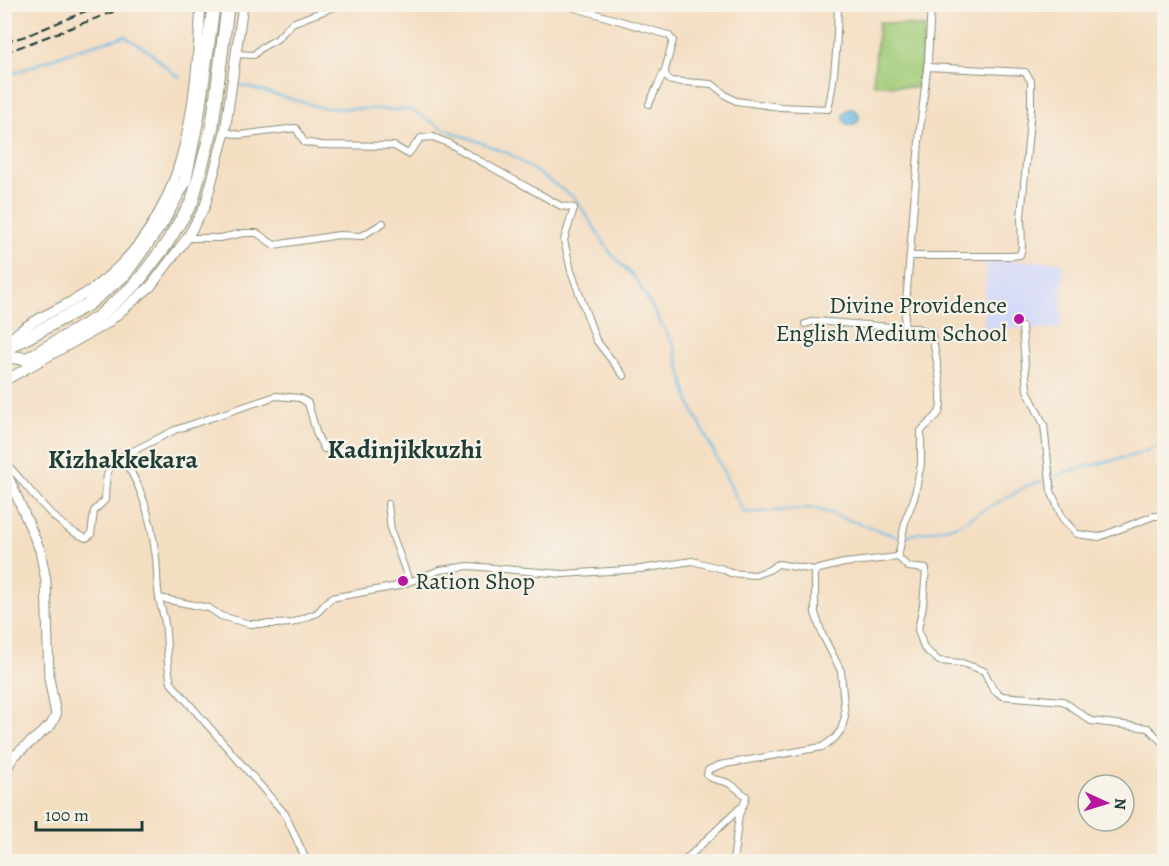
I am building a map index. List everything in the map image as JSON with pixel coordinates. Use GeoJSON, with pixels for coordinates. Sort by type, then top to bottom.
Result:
{"type":"FeatureCollection","features":[{"type":"Feature","properties":{"kind":"highway"},"geometry":{"type":"LineString","coordinates":[[4,356],[27,358],[97,318],[136,284],[165,246],[192,202],[212,128],[228,8]]}},
{"type":"Feature","properties":{"kind":"highway"},"geometry":{"type":"LineString","coordinates":[[4,348],[20,342],[87,305],[125,274],[161,224],[184,182],[198,116],[213,10]]}},
{"type":"Feature","properties":{"kind":"street"},"geometry":{"type":"LineString","coordinates":[[4,348],[21,330],[96,287],[118,268],[158,214],[176,180],[186,139],[197,66],[201,4]]}},
{"type":"Feature","properties":{"kind":"street"},"geometry":{"type":"LineString","coordinates":[[4,381],[106,324],[151,286],[187,238],[205,206],[225,132],[243,4]]}},
{"type":"Feature","properties":{"kind":"street"},"geometry":{"type":"LineString","coordinates":[[237,54],[254,55],[261,48],[278,39],[292,23],[342,4]]}},
{"type":"Feature","properties":{"kind":"street"},"geometry":{"type":"LineString","coordinates":[[562,4],[668,35],[673,39],[665,70],[649,104]]}},
{"type":"Feature","properties":{"kind":"street"},"geometry":{"type":"LineString","coordinates":[[665,70],[666,77],[670,81],[712,84],[736,101],[780,107],[828,109],[833,90],[838,4]]}},
{"type":"Feature","properties":{"kind":"street"},"geometry":{"type":"LineString","coordinates":[[904,328],[931,4]]}},
{"type":"Feature","properties":{"kind":"street"},"geometry":{"type":"LineString","coordinates":[[910,256],[1012,256],[1020,255],[1022,248],[1021,217],[1031,109],[1031,81],[1025,72],[927,67]]}},
{"type":"Feature","properties":{"kind":"street"},"geometry":{"type":"LineString","coordinates":[[225,132],[240,135],[296,128],[304,142],[321,145],[394,146],[408,154],[421,138],[433,137],[448,143],[561,206],[574,208],[564,240],[571,271],[596,340],[624,376]]}},
{"type":"Feature","properties":{"kind":"street"},"geometry":{"type":"LineString","coordinates":[[187,238],[220,238],[257,233],[274,245],[339,235],[362,236],[382,224]]}},
{"type":"Feature","properties":{"kind":"street"},"geometry":{"type":"LineString","coordinates":[[805,324],[814,321],[917,328],[932,334],[939,369],[939,413],[921,431],[921,464],[898,557]]}},
{"type":"Feature","properties":{"kind":"street"},"geometry":{"type":"LineString","coordinates":[[1022,327],[1027,390],[1044,425],[1052,491],[1063,519],[1077,534],[1099,537],[1154,516],[1164,516]]}},
{"type":"Feature","properties":{"kind":"street"},"geometry":{"type":"LineString","coordinates":[[4,461],[25,482],[38,501],[59,521],[86,538],[91,535],[94,511],[105,500],[106,476],[112,463],[175,430],[276,396],[300,398],[308,403],[317,435],[324,449],[404,452]]}},
{"type":"Feature","properties":{"kind":"street"},"geometry":{"type":"LineString","coordinates":[[121,457],[137,484],[156,552],[159,598],[165,625],[167,668],[171,683],[285,814],[307,861]]}},
{"type":"Feature","properties":{"kind":"street"},"geometry":{"type":"LineString","coordinates":[[4,466],[40,550],[46,581],[49,678],[56,715],[51,725],[14,756],[4,772]]}},
{"type":"Feature","properties":{"kind":"street"},"geometry":{"type":"LineString","coordinates":[[388,504],[391,531],[400,560],[410,581]]}},
{"type":"Feature","properties":{"kind":"street"},"geometry":{"type":"LineString","coordinates":[[159,598],[209,609],[221,616],[250,624],[292,623],[317,613],[331,598],[398,586],[440,570],[469,566],[563,574],[641,570],[692,561],[730,573],[755,574],[778,564],[814,570],[844,563],[898,557]]}},
{"type":"Feature","properties":{"kind":"street"},"geometry":{"type":"LineString","coordinates":[[898,557],[908,567],[926,569],[918,630],[924,648],[939,661],[962,663],[984,672],[993,689],[1002,696],[1064,701],[1091,721],[1148,728],[1164,744]]}},
{"type":"Feature","properties":{"kind":"street"},"geometry":{"type":"LineString","coordinates":[[683,861],[745,801],[746,796],[732,784],[722,780],[712,780],[707,776],[708,770],[720,765],[822,747],[836,738],[843,723],[845,717],[840,671],[822,634],[815,613],[814,570]]}},
{"type":"Feature","properties":{"kind":"street"},"geometry":{"type":"LineString","coordinates":[[733,861],[741,807]]}},
{"type":"Feature","properties":{"kind":"shaded area"},"geometry":{"type":"Polygon","coordinates":[[[986,260],[1063,262],[1061,329],[984,328],[986,260]]]}},
{"type":"Feature","properties":{"kind":"green space"},"geometry":{"type":"Polygon","coordinates":[[[879,22],[925,27],[918,88],[873,84],[879,22]]]}},
{"type":"Feature","properties":{"kind":"water"},"geometry":{"type":"Polygon","coordinates":[[[848,109],[854,109],[859,117],[857,123],[848,125],[843,120],[843,114],[848,109]]]}},
{"type":"Feature","properties":{"kind":"waterway"},"geometry":{"type":"LineString","coordinates":[[4,73],[17,72],[75,50],[125,36],[150,52],[175,75],[181,77]]}},
{"type":"Feature","properties":{"kind":"waterway"},"geometry":{"type":"LineString","coordinates":[[240,85],[324,108],[412,110],[442,128],[508,153],[575,198],[612,255],[635,278],[674,346],[689,402],[744,513],[814,508],[898,537]]}},
{"type":"Feature","properties":{"kind":"waterway"},"geometry":{"type":"LineString","coordinates":[[1056,476],[1164,445]]}},
{"type":"Feature","properties":{"kind":"waterway"},"geometry":{"type":"LineString","coordinates":[[906,536],[958,525],[1025,487],[1044,480]]}},
{"type":"Feature","properties":{"kind":"railway"},"geometry":{"type":"LineString","coordinates":[[4,42],[26,36],[103,4]]}},
{"type":"Feature","properties":{"kind":"railway"},"geometry":{"type":"LineString","coordinates":[[4,53],[134,4]]}},
{"type":"Feature","properties":{"kind":"place","name":"Divine Providence English Medium School"},"geometry":{"type":"Point","coordinates":[1019,319]}},
{"type":"Feature","properties":{"kind":"place","name":"Ration Shop"},"geometry":{"type":"Point","coordinates":[403,581]}},
{"type":"Feature","properties":{"kind":"district","name":"Kadinjikkuzhi"},"geometry":{"type":"Point","coordinates":[405,449]}},
{"type":"Feature","properties":{"kind":"district","name":"Kizhakkekara"},"geometry":{"type":"Point","coordinates":[123,459]}}]}
